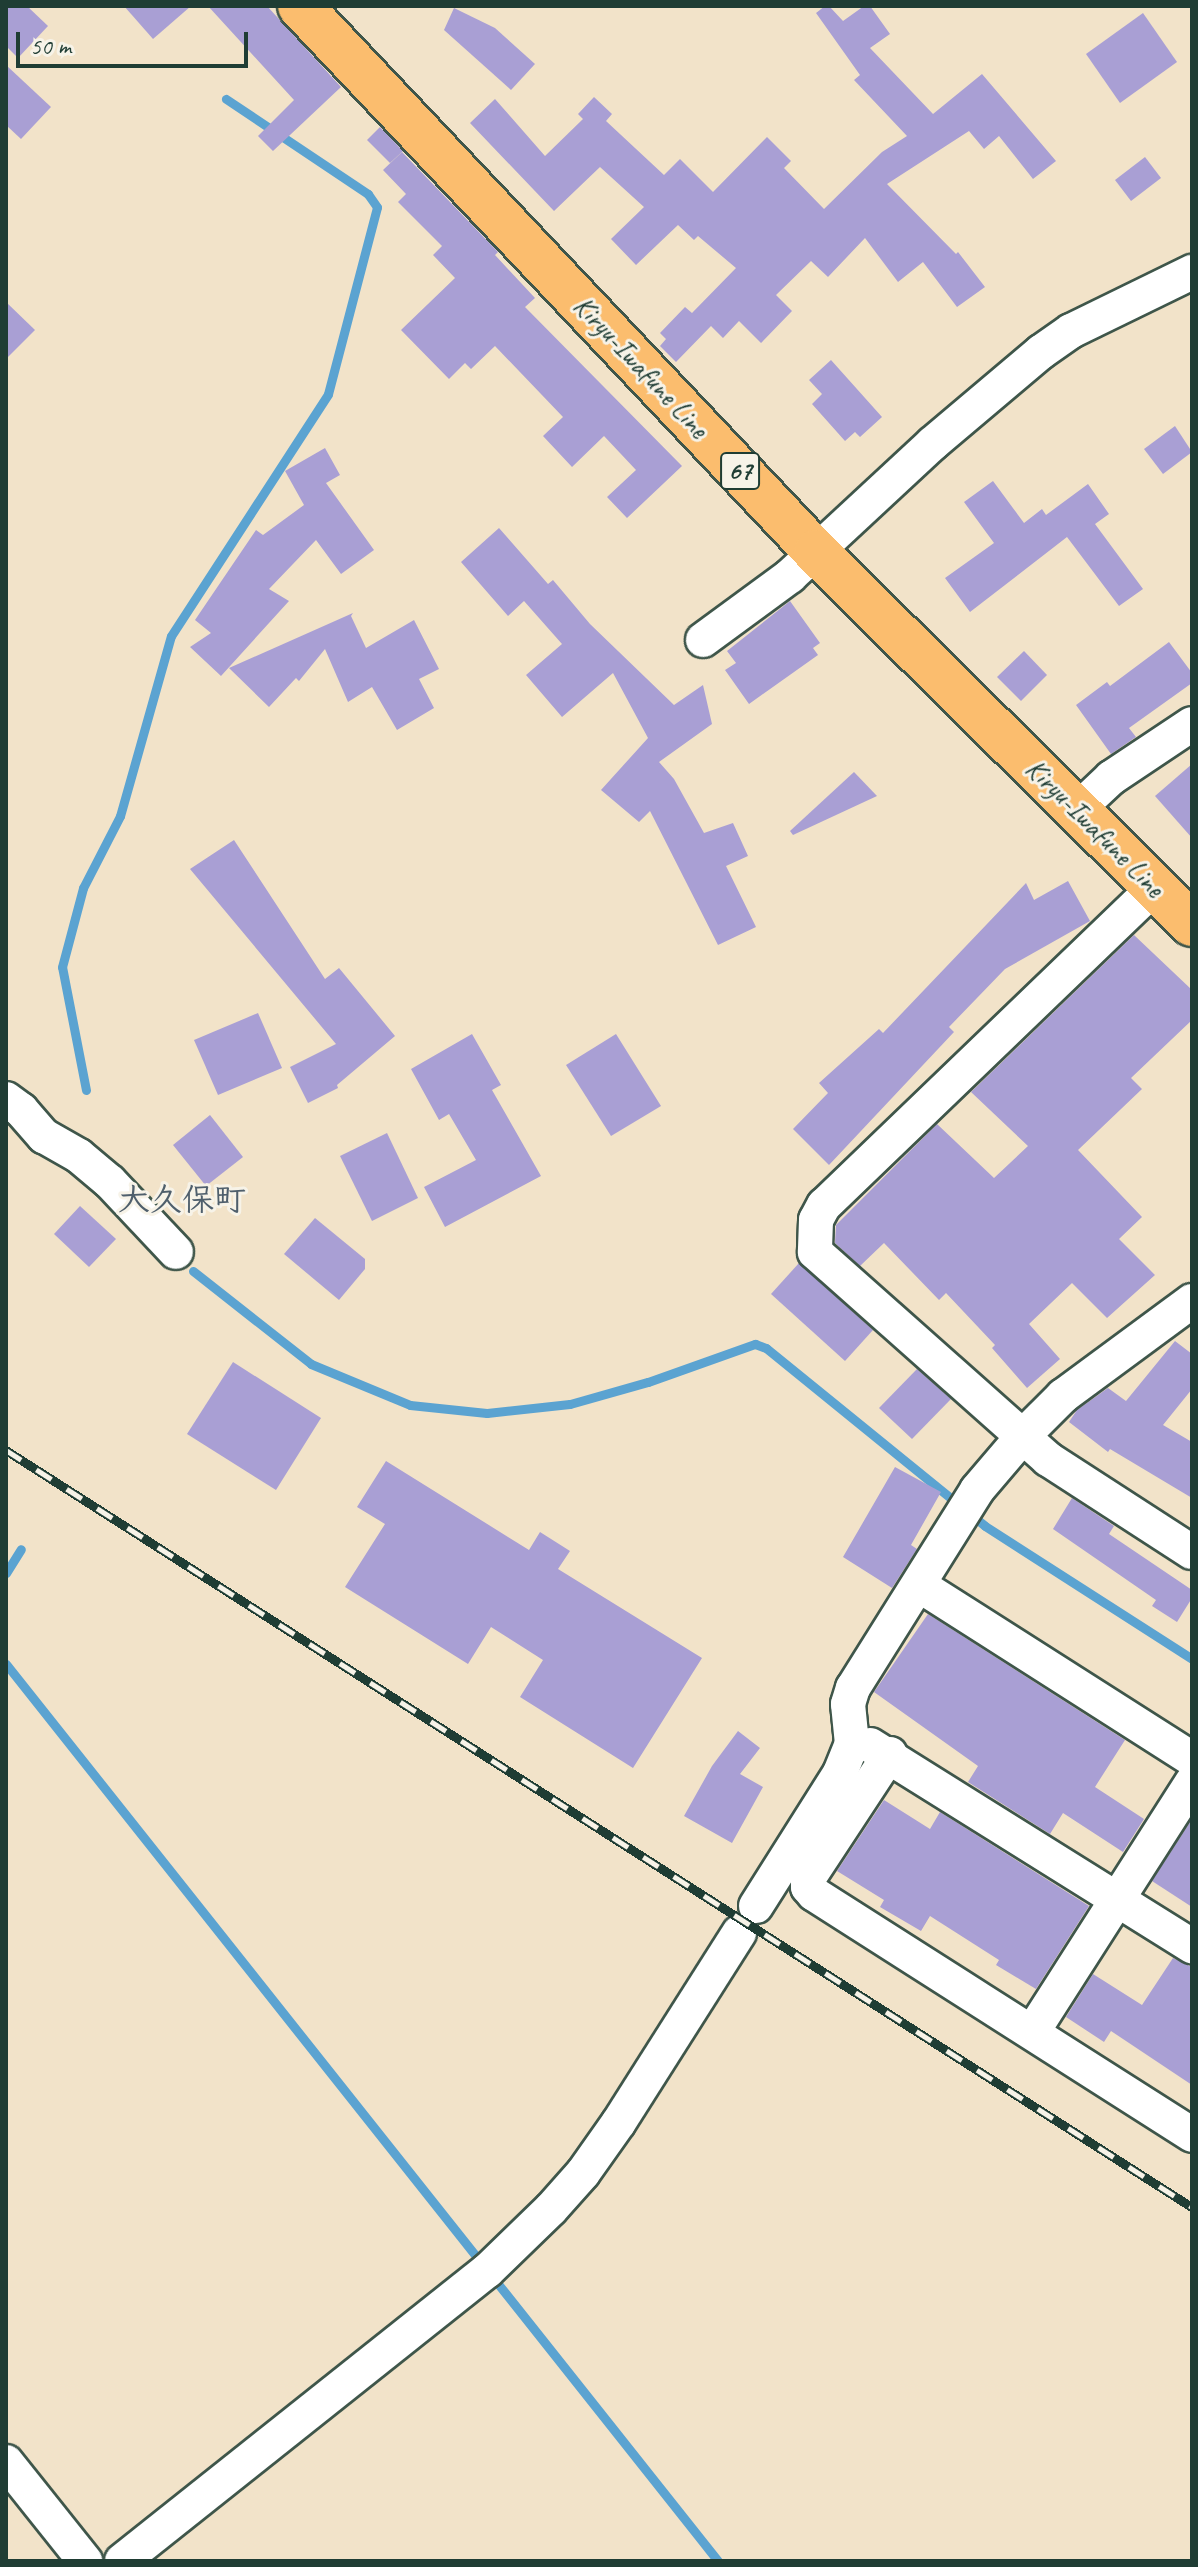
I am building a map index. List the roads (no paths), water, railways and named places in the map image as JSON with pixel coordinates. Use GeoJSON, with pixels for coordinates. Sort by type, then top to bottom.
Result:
{"type":"FeatureCollection","features":[{"type":"Feature","properties":{"kind":"main road","name":"Kiryu-Iwafune Line"},"geometry":{"type":"LineString","coordinates":[[300,6],[816,552],[1192,924]]}},
{"type":"Feature","properties":{"kind":"street"},"geometry":{"type":"LineString","coordinates":[[703,640],[816,552],[932,444],[1041,352],[1071,331],[1192,272]]}},
{"type":"Feature","properties":{"kind":"street"},"geometry":{"type":"LineString","coordinates":[[1077,810],[1111,778],[1192,724]]}},
{"type":"Feature","properties":{"kind":"street"},"geometry":{"type":"LineString","coordinates":[[1155,887],[824,1205],[816,1220],[815,1252],[1048,1459],[1192,1552]]}},
{"type":"Feature","properties":{"kind":"street"},"geometry":{"type":"LineString","coordinates":[[6,1099],[21,1110],[44,1136],[79,1156],[110,1182],[176,1252]]}},
{"type":"Feature","properties":{"kind":"street"},"geometry":{"type":"LineString","coordinates":[[122,2561],[487,2271],[551,2209],[619,2122],[840,1773],[852,1744],[848,1704],[853,1688],[977,1490],[1023,1436],[1063,1396],[1192,1301]]}},
{"type":"Feature","properties":{"kind":"street"},"geometry":{"type":"LineString","coordinates":[[919,1585],[1192,1759]]}},
{"type":"Feature","properties":{"kind":"street"},"geometry":{"type":"LineString","coordinates":[[852,1744],[869,1745],[890,1754],[1192,1946]]}},
{"type":"Feature","properties":{"kind":"street"},"geometry":{"type":"LineString","coordinates":[[890,1754],[808,1879],[808,1887],[814,1894],[1192,2135]]}},
{"type":"Feature","properties":{"kind":"street"},"geometry":{"type":"LineString","coordinates":[[1033,2031],[1192,1782]]}},
{"type":"Feature","properties":{"kind":"street"},"geometry":{"type":"LineString","coordinates":[[6,2462],[85,2561]]}},
{"type":"Feature","properties":{"kind":"waterway"},"geometry":{"type":"LineString","coordinates":[[86,1090],[62,967],[83,888],[120,816],[171,636],[328,394],[377,207],[368,194],[226,99]]}},
{"type":"Feature","properties":{"kind":"waterway"},"geometry":{"type":"LineString","coordinates":[[193,1271],[311,1364],[410,1405],[487,1413],[570,1404],[648,1382],[755,1344],[766,1348],[985,1526],[1192,1659]]}},
{"type":"Feature","properties":{"kind":"waterway"},"geometry":{"type":"LineString","coordinates":[[6,1573],[21,1549]]}},
{"type":"Feature","properties":{"kind":"waterway"},"geometry":{"type":"LineString","coordinates":[[6,1664],[718,2561]]}},
{"type":"Feature","properties":{"kind":"railway"},"geometry":{"type":"LineString","coordinates":[[6,1450],[1192,2207]]}},
{"type":"Feature","properties":{"kind":"district","name":"大久保町"},"geometry":{"type":"Point","coordinates":[182,1200]}}]}
